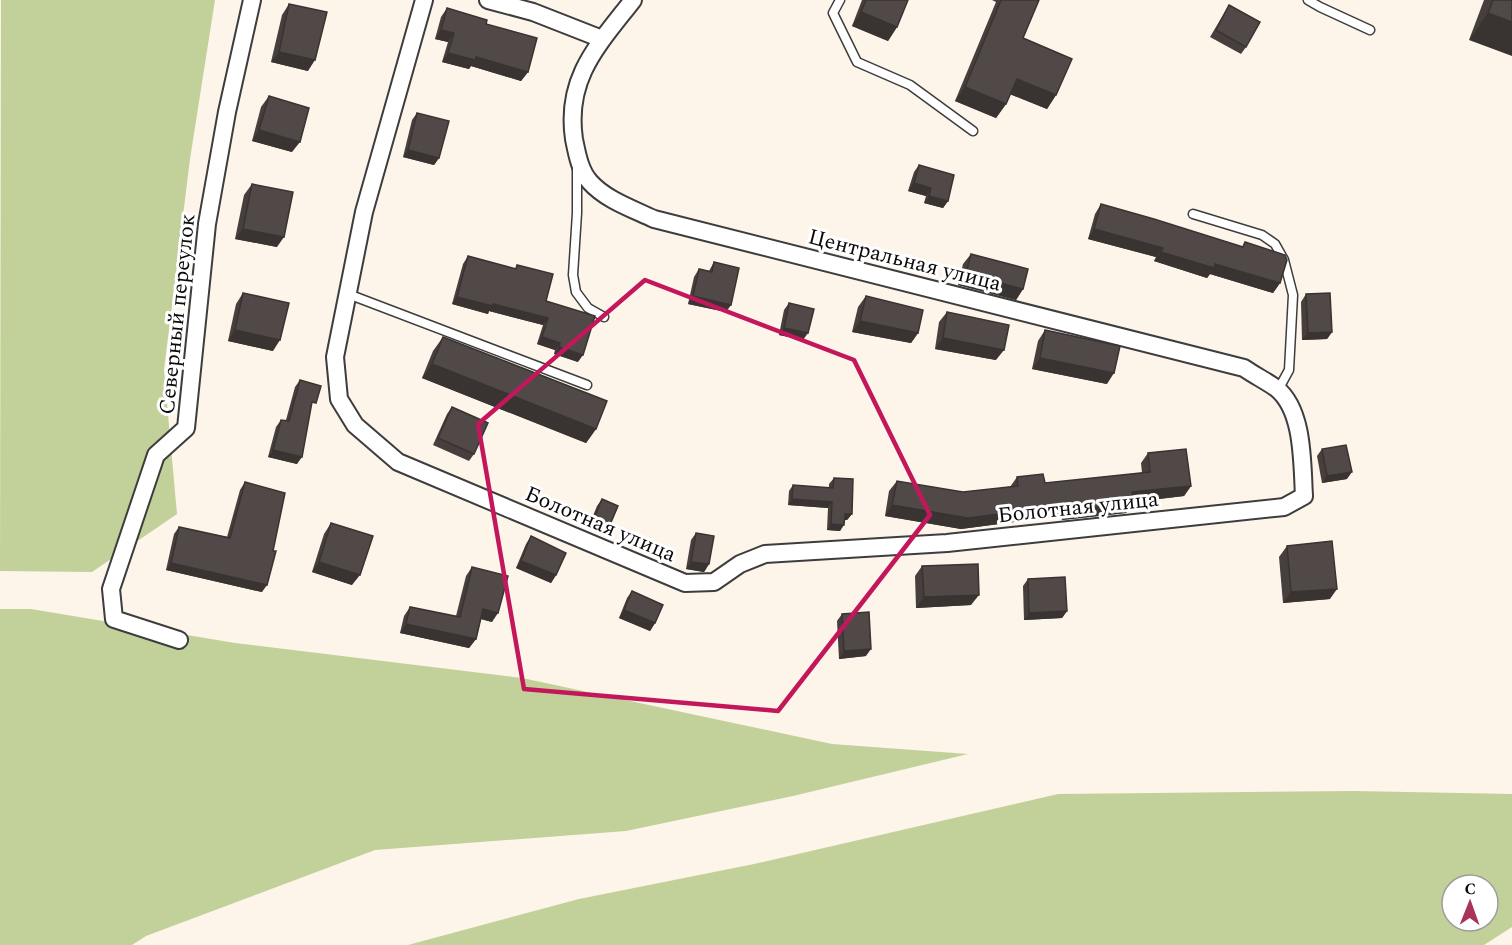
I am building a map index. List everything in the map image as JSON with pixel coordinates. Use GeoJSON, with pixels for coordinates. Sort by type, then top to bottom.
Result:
{"type":"FeatureCollection","features":[{"type":"Feature","properties":{"kind":"street","name":"Северный переулок"},"geometry":{"type":"LineString","coordinates":[[179,640],[114,619],[111,589],[156,455],[186,428],[207,224],[227,112],[252,0]]}},
{"type":"Feature","properties":{"kind":"street","name":"Болотная улица"},"geometry":{"type":"LineString","coordinates":[[424,0],[364,213],[335,357],[339,399],[355,425],[398,462],[685,583],[714,582],[740,564],[765,554],[947,543],[1284,507]]}},
{"type":"Feature","properties":{"kind":"street"},"geometry":{"type":"LineString","coordinates":[[488,0],[533,12],[602,39]]}},
{"type":"Feature","properties":{"kind":"street","name":"Центральная улица"},"geometry":{"type":"LineString","coordinates":[[633,0],[591,55],[578,79],[573,106],[573,130],[577,157],[589,182],[608,197],[654,219],[1244,368],[1278,390],[1290,406],[1301,436],[1304,496],[1284,507]]}},
{"type":"Feature","properties":{"kind":"lane"},"geometry":{"type":"LineString","coordinates":[[840,0],[833,13],[857,62],[910,85],[973,131]]}},
{"type":"Feature","properties":{"kind":"lane"},"geometry":{"type":"LineString","coordinates":[[1308,0],[1370,30]]}},
{"type":"Feature","properties":{"kind":"lane"},"geometry":{"type":"LineString","coordinates":[[577,157],[577,213],[573,275],[576,292],[588,308],[604,317]]}},
{"type":"Feature","properties":{"kind":"lane"},"geometry":{"type":"LineString","coordinates":[[1193,214],[1262,235],[1275,244],[1284,260],[1293,295],[1289,370],[1278,390]]}},
{"type":"Feature","properties":{"kind":"lane"},"geometry":{"type":"LineString","coordinates":[[348,294],[587,385]]}},
{"type":"Feature","properties":{"kind":"highlighted area"},"geometry":{"type":"Polygon","coordinates":[[[645,280],[854,360],[930,515],[778,711],[524,689],[478,424],[645,280]]]}},
{"type":"Feature","properties":{"kind":"green space"},"geometry":{"type":"Polygon","coordinates":[[[1,0],[215,0],[190,159],[164,370],[177,514],[92,572],[0,571],[1,0]]]}},
{"type":"Feature","properties":{"kind":"green space"},"geometry":{"type":"Polygon","coordinates":[[[0,609],[31,609],[235,643],[522,678],[832,744],[968,754],[793,796],[626,831],[375,850],[146,936],[132,945],[0,945],[0,609]]]}},
{"type":"Feature","properties":{"kind":"green space"},"geometry":{"type":"Polygon","coordinates":[[[1354,791],[1512,794],[1512,927],[1484,945],[408,945],[579,899],[754,864],[1058,794],[1354,791]]]}},
{"type":"Feature","properties":{"kind":"building"},"geometry":{"type":"Polygon","coordinates":[[[866,0],[908,0],[897,27],[861,12],[866,0]]]}},
{"type":"Feature","properties":{"kind":"building"},"geometry":{"type":"Polygon","coordinates":[[[1001,0],[1039,0],[1023,38],[1072,59],[1056,95],[1017,79],[1006,104],[965,87],[1001,0]]]}},
{"type":"Feature","properties":{"kind":"building"},"geometry":{"type":"Polygon","coordinates":[[[1493,0],[1512,0],[1512,22],[1488,13],[1493,0]]]}},
{"type":"Feature","properties":{"kind":"building"},"geometry":{"type":"Polygon","coordinates":[[[289,4],[327,12],[315,60],[279,52],[289,4]]]}},
{"type":"Feature","properties":{"kind":"building"},"geometry":{"type":"Polygon","coordinates":[[[1229,5],[1260,22],[1246,47],[1216,30],[1229,5]]]}},
{"type":"Feature","properties":{"kind":"building"},"geometry":{"type":"Polygon","coordinates":[[[447,8],[487,20],[486,24],[537,38],[528,72],[476,57],[475,60],[448,53],[454,33],[441,30],[447,8]]]}},
{"type":"Feature","properties":{"kind":"building"},"geometry":{"type":"Polygon","coordinates":[[[269,96],[309,108],[300,142],[259,130],[269,96]]]}},
{"type":"Feature","properties":{"kind":"building"},"geometry":{"type":"Polygon","coordinates":[[[417,113],[449,121],[439,158],[408,150],[417,113]]]}},
{"type":"Feature","properties":{"kind":"building"},"geometry":{"type":"Polygon","coordinates":[[[919,165],[954,175],[948,201],[929,196],[931,188],[914,183],[919,165]]]}},
{"type":"Feature","properties":{"kind":"building"},"geometry":{"type":"Polygon","coordinates":[[[252,184],[293,192],[284,237],[243,229],[252,184]]]}},
{"type":"Feature","properties":{"kind":"building"},"geometry":{"type":"Polygon","coordinates":[[[1101,204],[1243,247],[1245,242],[1285,255],[1287,260],[1280,283],[1215,264],[1214,268],[1161,252],[1163,248],[1094,229],[1101,204]]]}},
{"type":"Feature","properties":{"kind":"building"},"geometry":{"type":"Polygon","coordinates":[[[971,254],[1028,269],[1023,289],[966,274],[971,254]]]}},
{"type":"Feature","properties":{"kind":"building"},"geometry":{"type":"Polygon","coordinates":[[[468,256],[516,269],[517,265],[553,274],[546,301],[595,316],[583,355],[559,347],[560,343],[542,337],[548,318],[457,297],[468,256]]]}},
{"type":"Feature","properties":{"kind":"building"},"geometry":{"type":"Polygon","coordinates":[[[714,262],[739,268],[731,305],[693,296],[699,269],[712,272],[714,262]]]}},
{"type":"Feature","properties":{"kind":"building"},"geometry":{"type":"Polygon","coordinates":[[[243,293],[289,303],[280,340],[235,330],[243,293]]]}},
{"type":"Feature","properties":{"kind":"building"},"geometry":{"type":"Polygon","coordinates":[[[1330,293],[1332,332],[1308,333],[1306,294],[1330,293]]]}},
{"type":"Feature","properties":{"kind":"building"},"geometry":{"type":"Polygon","coordinates":[[[866,296],[923,310],[918,333],[860,321],[866,296]]]}},
{"type":"Feature","properties":{"kind":"building"},"geometry":{"type":"Polygon","coordinates":[[[789,303],[814,309],[808,333],[784,328],[789,303]]]}},
{"type":"Feature","properties":{"kind":"building"},"geometry":{"type":"Polygon","coordinates":[[[947,312],[1009,325],[1004,350],[943,338],[947,312]]]}},
{"type":"Feature","properties":{"kind":"building"},"geometry":{"type":"Polygon","coordinates":[[[1045,330],[1120,346],[1114,373],[1040,358],[1045,330]]]}},
{"type":"Feature","properties":{"kind":"building"},"geometry":{"type":"Polygon","coordinates":[[[443,337],[607,401],[596,429],[432,364],[443,337]]]}},
{"type":"Feature","properties":{"kind":"building"},"geometry":{"type":"Polygon","coordinates":[[[300,380],[321,386],[316,403],[312,402],[302,457],[273,450],[281,420],[289,421],[300,380]]]}},
{"type":"Feature","properties":{"kind":"building"},"geometry":{"type":"Polygon","coordinates":[[[452,407],[488,423],[474,454],[438,438],[452,407]]]}},
{"type":"Feature","properties":{"kind":"building"},"geometry":{"type":"Polygon","coordinates":[[[1346,445],[1352,472],[1327,476],[1322,449],[1346,445]]]}},
{"type":"Feature","properties":{"kind":"building"},"geometry":{"type":"Polygon","coordinates":[[[1186,449],[1191,486],[1132,492],[1134,503],[1069,510],[1069,505],[968,518],[892,505],[897,481],[963,492],[1018,486],[1017,477],[1043,474],[1045,483],[1150,472],[1148,453],[1186,449]]]}},
{"type":"Feature","properties":{"kind":"building"},"geometry":{"type":"Polygon","coordinates":[[[834,478],[853,479],[852,514],[845,514],[844,525],[831,524],[832,502],[792,499],[793,485],[833,488],[834,478]]]}},
{"type":"Feature","properties":{"kind":"building"},"geometry":{"type":"Polygon","coordinates":[[[245,482],[285,493],[273,551],[276,551],[267,585],[171,563],[179,527],[230,538],[245,482]]]}},
{"type":"Feature","properties":{"kind":"building"},"geometry":{"type":"Polygon","coordinates":[[[602,499],[618,506],[609,527],[593,521],[602,499]]]}},
{"type":"Feature","properties":{"kind":"building"},"geometry":{"type":"Polygon","coordinates":[[[331,523],[373,536],[360,575],[319,562],[331,523]]]}},
{"type":"Feature","properties":{"kind":"building"},"geometry":{"type":"Polygon","coordinates":[[[696,533],[714,536],[709,564],[691,562],[696,533]]]}},
{"type":"Feature","properties":{"kind":"building"},"geometry":{"type":"Polygon","coordinates":[[[531,536],[566,553],[556,575],[521,561],[531,536]]]}},
{"type":"Feature","properties":{"kind":"building"},"geometry":{"type":"Polygon","coordinates":[[[1332,541],[1337,589],[1291,592],[1287,546],[1332,541]]]}},
{"type":"Feature","properties":{"kind":"building"},"geometry":{"type":"Polygon","coordinates":[[[978,564],[979,595],[924,597],[922,566],[978,564]]]}},
{"type":"Feature","properties":{"kind":"building"},"geometry":{"type":"Polygon","coordinates":[[[472,567],[508,576],[498,613],[483,609],[476,639],[406,624],[410,607],[460,617],[472,567]]]}},
{"type":"Feature","properties":{"kind":"building"},"geometry":{"type":"Polygon","coordinates":[[[1065,577],[1067,611],[1029,613],[1028,579],[1065,577]]]}},
{"type":"Feature","properties":{"kind":"building"},"geometry":{"type":"Polygon","coordinates":[[[632,591],[663,605],[655,623],[624,610],[632,591]]]}},
{"type":"Feature","properties":{"kind":"building"},"geometry":{"type":"Polygon","coordinates":[[[869,612],[871,649],[844,651],[842,614],[869,612]]]}}]}
